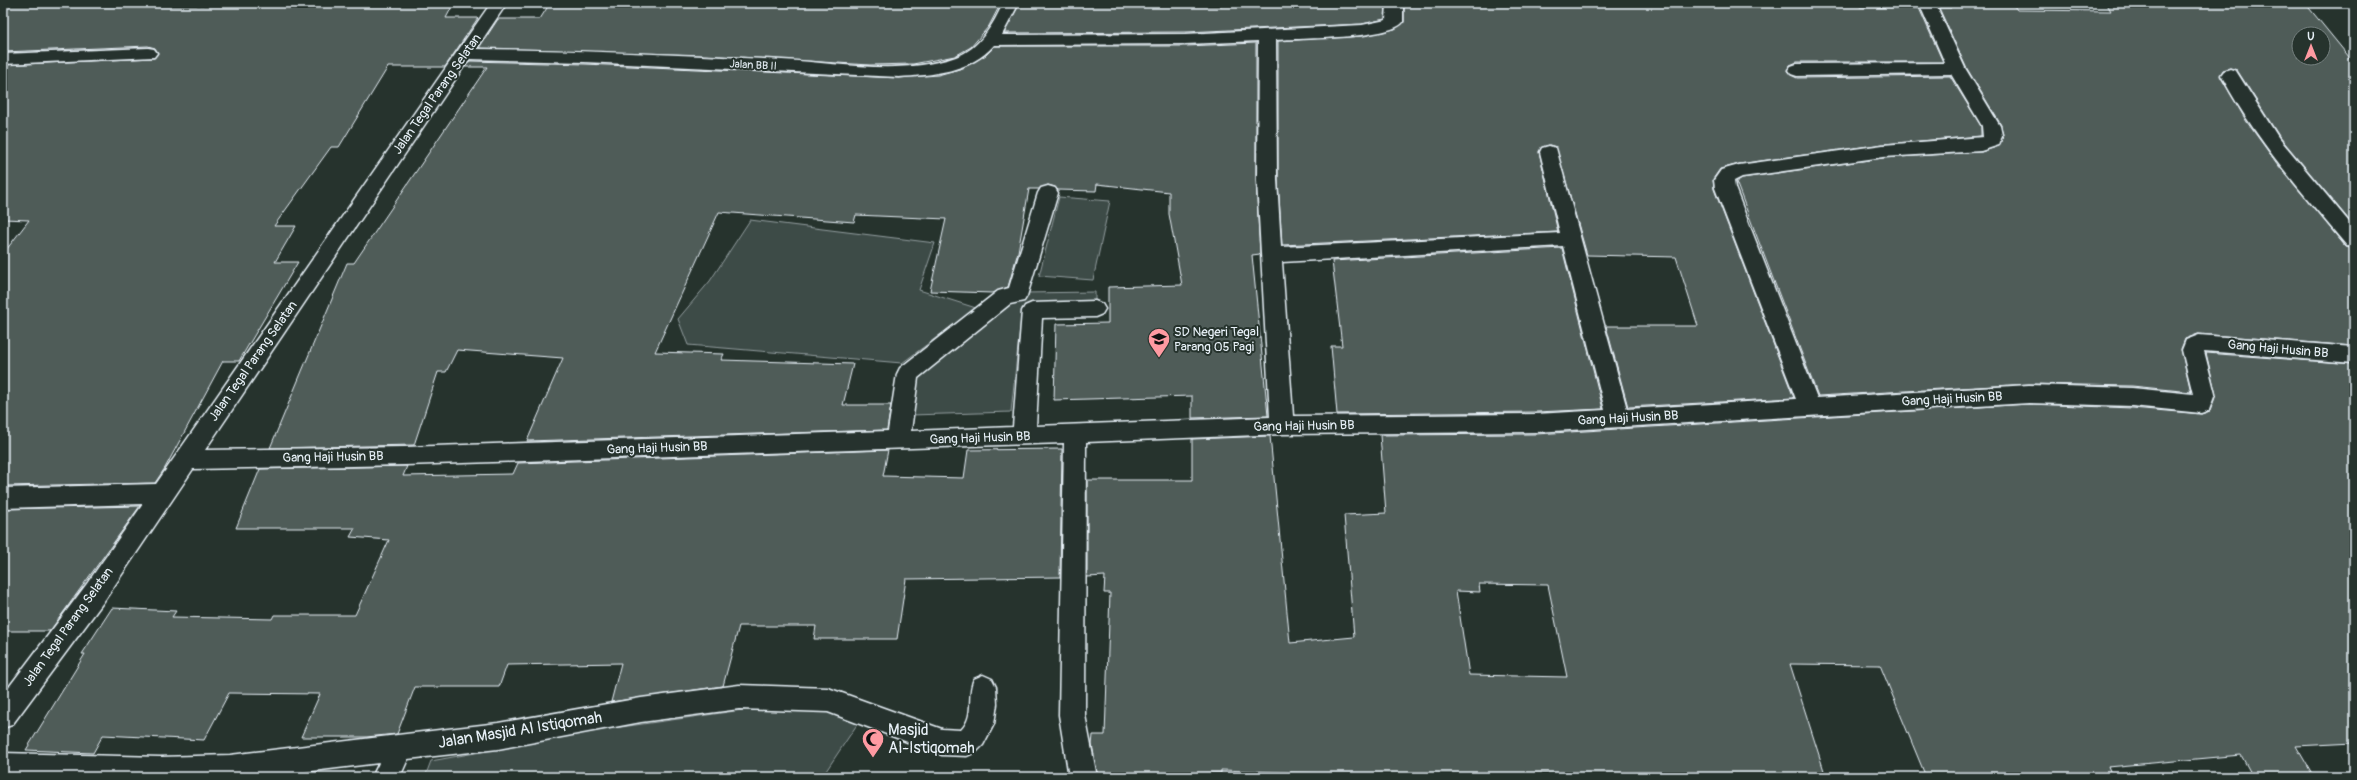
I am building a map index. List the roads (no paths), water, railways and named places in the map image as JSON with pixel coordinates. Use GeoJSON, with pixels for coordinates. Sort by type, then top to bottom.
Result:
{"type":"FeatureCollection","features":[{"type":"Feature","properties":{"kind":"street","name":"Jalan Tegal Parang Selatan"},"geometry":{"type":"LineString","coordinates":[[3,716],[95,593],[184,460],[499,3]]}},
{"type":"Feature","properties":{"kind":"street","name":"Jalan BB II"},"geometry":{"type":"LineString","coordinates":[[464,54],[550,54],[847,70],[915,70],[966,59],[989,40],[1006,17],[1011,3]]}},
{"type":"Feature","properties":{"kind":"street"},"geometry":{"type":"LineString","coordinates":[[989,40],[1186,39],[1362,30],[1387,26],[1394,22],[1395,3]]}},
{"type":"Feature","properties":{"kind":"street"},"geometry":{"type":"LineString","coordinates":[[1810,408],[1725,188],[1724,180],[1728,175],[1739,171],[1883,150],[1981,145],[1992,141],[1993,135],[1991,126],[1956,68],[1926,3]]}},
{"type":"Feature","properties":{"kind":"street"},"geometry":{"type":"LineString","coordinates":[[1267,35],[1267,180],[1282,425]]}},
{"type":"Feature","properties":{"kind":"street"},"geometry":{"type":"LineString","coordinates":[[3,59],[148,54]]}},
{"type":"Feature","properties":{"kind":"street"},"geometry":{"type":"LineString","coordinates":[[1797,70],[1956,68]]}},
{"type":"Feature","properties":{"kind":"street"},"geometry":{"type":"LineString","coordinates":[[2230,75],[2240,94],[2276,146],[2354,241]]}},
{"type":"Feature","properties":{"kind":"street"},"geometry":{"type":"LineString","coordinates":[[1549,152],[1618,418]]}},
{"type":"Feature","properties":{"kind":"street"},"geometry":{"type":"LineString","coordinates":[[898,440],[908,374],[1005,296],[1017,296],[1048,193]]}},
{"type":"Feature","properties":{"kind":"street"},"geometry":{"type":"LineString","coordinates":[[1272,254],[1571,239]]}},
{"type":"Feature","properties":{"kind":"street"},"geometry":{"type":"LineString","coordinates":[[1024,436],[1032,311],[1095,309]]}},
{"type":"Feature","properties":{"kind":"street","name":"Gang Haji Husin BB"},"geometry":{"type":"LineString","coordinates":[[184,460],[413,456],[1024,436],[1282,425],[1536,423],[2029,394],[2132,397],[2201,404],[2204,394],[2193,350],[2194,346],[2199,343],[2354,355]]}},
{"type":"Feature","properties":{"kind":"street"},"geometry":{"type":"LineString","coordinates":[[1075,434],[1072,715],[1083,777]]}},
{"type":"Feature","properties":{"kind":"street"},"geometry":{"type":"LineString","coordinates":[[3,498],[162,494]]}},
{"type":"Feature","properties":{"kind":"street","name":"Jalan Masjid Al Istiqomah"},"geometry":{"type":"LineString","coordinates":[[3,766],[160,770],[230,768],[399,750],[498,736],[640,710],[739,697],[828,700],[942,742],[967,743],[978,733],[985,712],[983,687]]}},
{"type":"Feature","properties":{"kind":"street"},"geometry":{"type":"LineString","coordinates":[[386,777],[399,750]]}},
{"type":"Feature","properties":{"kind":"place","name":"SD Negeri Tegal Parang 05 Pagi"},"geometry":{"type":"Point","coordinates":[1159,358]}},
{"type":"Feature","properties":{"kind":"place","name":"Masjid Al-Istiqomah"},"geometry":{"type":"Point","coordinates":[873,758]}}]}
